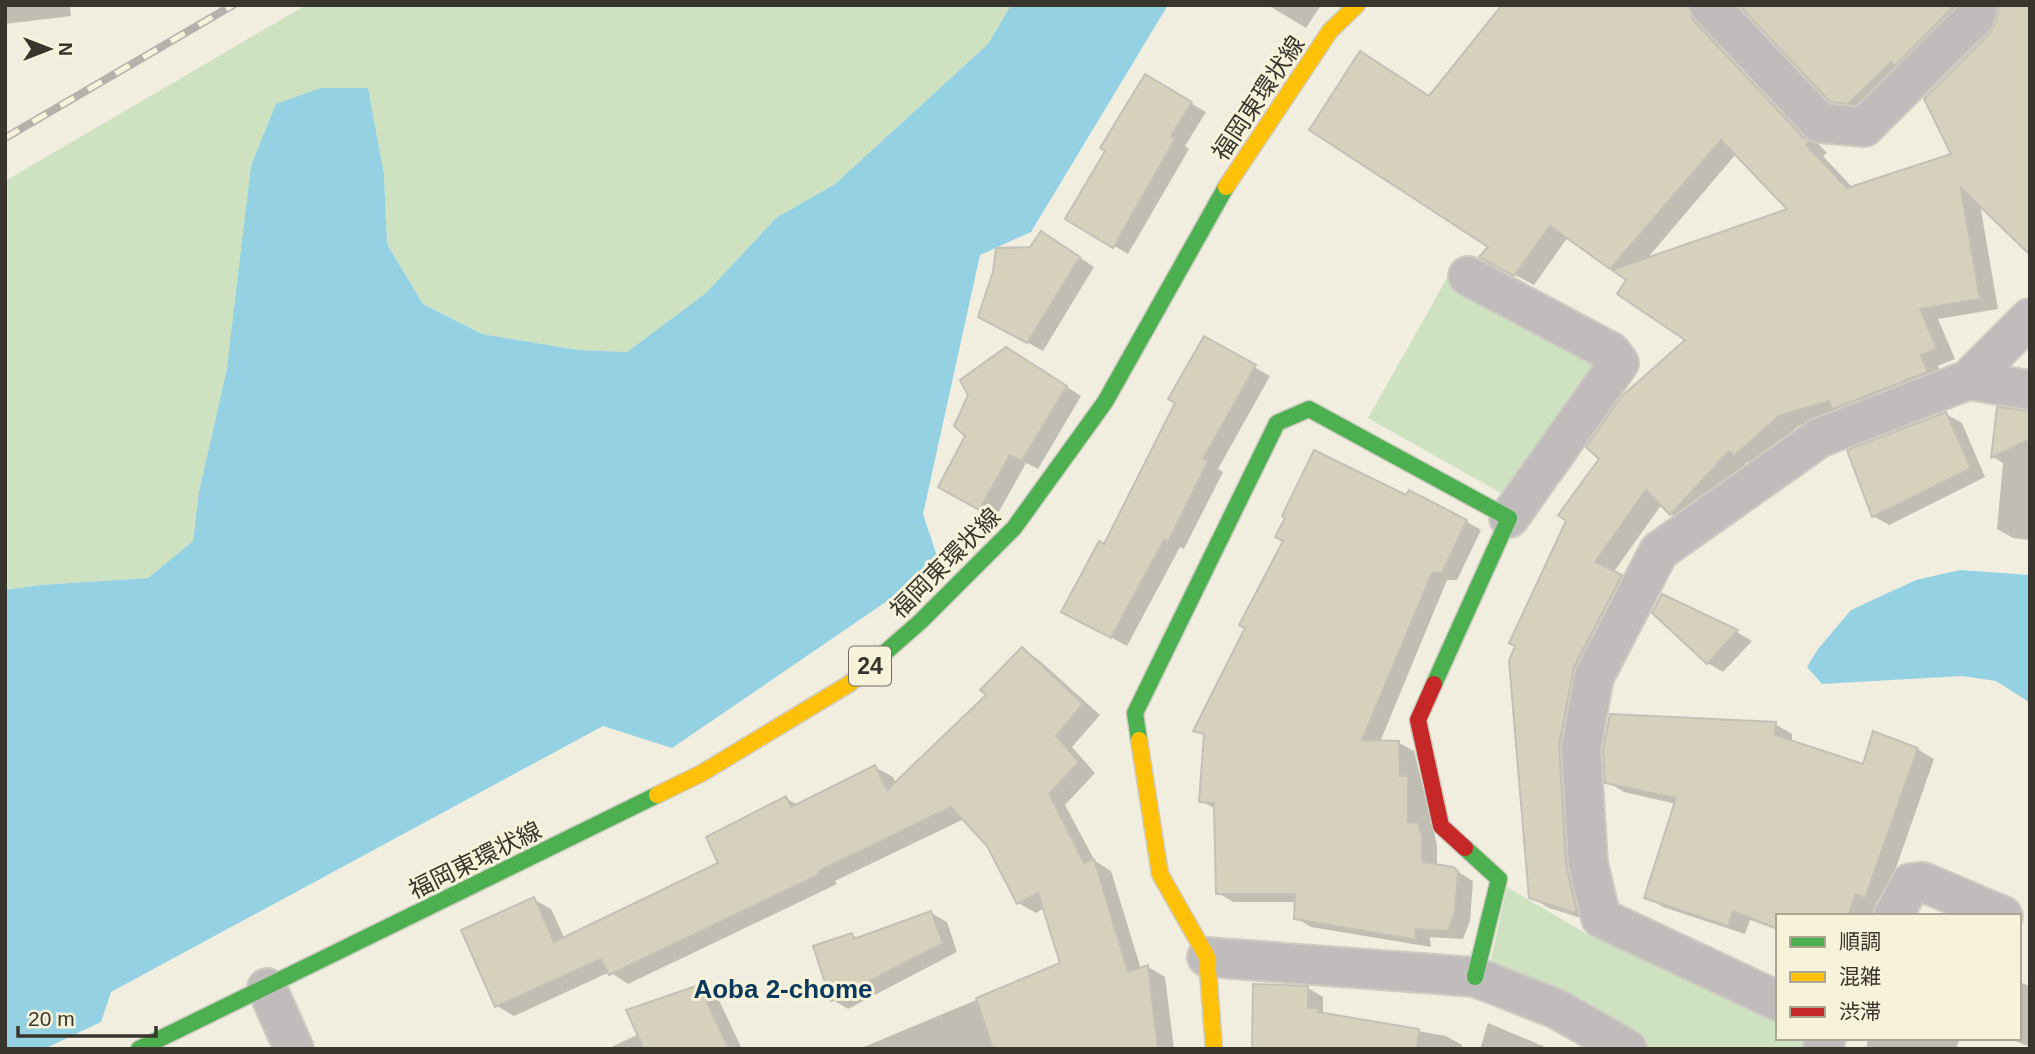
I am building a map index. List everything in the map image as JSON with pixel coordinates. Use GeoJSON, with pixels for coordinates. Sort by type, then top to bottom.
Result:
{"type":"FeatureCollection","features":[{"type":"Feature","properties":{"kind":"main road","name":"福岡東環状線"},"geometry":{"type":"LineString","coordinates":[[139,1049],[702,773],[849,684],[921,621],[1014,528],[1105,402],[1222,193],[1330,31],[1357,5]]}},
{"type":"Feature","properties":{"kind":"main road"},"geometry":{"type":"LineString","coordinates":[[1214,1049],[1207,957],[1160,874],[1135,713],[1277,424],[1309,409],[1509,518],[1419,720],[1441,827],[1499,879],[1475,977]]}},
{"type":"Feature","properties":{"kind":"street"},"geometry":{"type":"LineString","coordinates":[[1709,5],[1820,123],[1864,127],[1975,17],[1978,5]]}},
{"type":"Feature","properties":{"kind":"street"},"geometry":{"type":"LineString","coordinates":[[1468,276],[1611,352],[1619,363],[1509,518]]}},
{"type":"Feature","properties":{"kind":"street"},"geometry":{"type":"LineString","coordinates":[[1776,1000],[1601,918],[1588,863],[1581,749],[1594,677],[1659,551],[1819,438],[1968,380],[2030,318]]}},
{"type":"Feature","properties":{"kind":"street"},"geometry":{"type":"LineString","coordinates":[[1968,380],[2030,390]]}},
{"type":"Feature","properties":{"kind":"street"},"geometry":{"type":"LineString","coordinates":[[1894,914],[1911,883],[1923,881],[1998,914]]}},
{"type":"Feature","properties":{"kind":"street"},"geometry":{"type":"LineString","coordinates":[[1207,957],[1475,977],[1557,1009],[1627,1049]]}},
{"type":"Feature","properties":{"kind":"street"},"geometry":{"type":"LineString","coordinates":[[267,988],[294,1049]]}},
{"type":"Feature","properties":{"kind":"green space"},"geometry":{"type":"Polygon","coordinates":[[[306,5],[1011,5],[988,44],[835,184],[776,218],[706,293],[627,352],[578,350],[482,334],[423,304],[387,244],[384,175],[227,368],[199,492],[193,541],[148,578],[5,590],[5,181],[306,5]]]}},
{"type":"Feature","properties":{"kind":"green space"},"geometry":{"type":"Polygon","coordinates":[[[1451,271],[1607,364],[1506,496],[1368,418],[1451,271]]]}},
{"type":"Feature","properties":{"kind":"green space"},"geometry":{"type":"Polygon","coordinates":[[[1507,887],[1585,933],[1776,1011],[1776,1040],[1805,1040],[1807,1047],[1650,1049],[1490,964],[1507,887]]]}},
{"type":"Feature","properties":{"kind":"water"},"geometry":{"type":"Polygon","coordinates":[[[1011,5],[1168,5],[1031,232],[980,255],[923,514],[940,565],[672,748],[603,726],[111,992],[101,1022],[44,1049],[5,1049],[5,590],[148,578],[193,541],[199,492],[227,368],[251,166],[276,104],[321,88],[368,88],[384,175],[387,244],[423,304],[482,334],[578,350],[627,352],[706,293],[776,218],[835,184],[988,44],[1011,5]]]}},
{"type":"Feature","properties":{"kind":"water"},"geometry":{"type":"Polygon","coordinates":[[[1960,570],[2030,575],[2030,705],[1996,681],[1962,676],[1822,684],[1807,667],[1818,649],[1851,610],[1916,580],[1960,570]]]}},
{"type":"Feature","properties":{"kind":"building"},"geometry":{"type":"Polygon","coordinates":[[[1502,5],[1688,5],[1693,20],[1804,138],[1810,141],[1806,145],[1847,188],[1951,154],[1924,99],[1990,33],[1996,22],[1999,5],[2030,5],[2030,255],[1961,188],[1980,299],[1920,309],[1937,349],[1921,355],[1928,372],[1832,409],[1829,401],[1779,416],[1734,456],[1729,451],[1670,515],[1646,490],[1595,562],[1622,575],[1574,667],[1559,745],[1566,864],[1575,913],[1529,898],[1509,661],[1515,646],[1509,643],[1566,521],[1558,515],[1599,459],[1586,447],[1621,397],[1685,340],[1617,294],[1626,280],[1612,270],[1787,209],[1721,140],[1610,269],[1550,226],[1514,276],[1479,257],[1488,247],[1309,130],[1360,51],[1429,96],[1502,5]]]}},
{"type":"Feature","properties":{"kind":"building"},"geometry":{"type":"Polygon","coordinates":[[[1739,5],[1955,5],[1895,66],[1891,62],[1848,104],[1830,102],[1739,5]]]}},
{"type":"Feature","properties":{"kind":"building"},"geometry":{"type":"Polygon","coordinates":[[[1145,74],[1192,102],[1171,136],[1175,139],[1113,248],[1065,219],[1105,151],[1100,148],[1145,74]]]}},
{"type":"Feature","properties":{"kind":"building"},"geometry":{"type":"Polygon","coordinates":[[[1041,231],[1080,257],[1027,343],[978,317],[993,272],[996,248],[1030,247],[1041,231]]]}},
{"type":"Feature","properties":{"kind":"building"},"geometry":{"type":"Polygon","coordinates":[[[1204,336],[1256,365],[1203,459],[1208,461],[1168,542],[1164,540],[1111,638],[1061,612],[1099,541],[1104,544],[1175,403],[1168,399],[1204,336]]]}},
{"type":"Feature","properties":{"kind":"building"},"geometry":{"type":"Polygon","coordinates":[[[1006,347],[1067,386],[1022,461],[1010,455],[979,510],[938,487],[965,436],[954,426],[968,395],[960,380],[1006,347]]]}},
{"type":"Feature","properties":{"kind":"building"},"geometry":{"type":"Polygon","coordinates":[[[1997,407],[2030,411],[2030,439],[1991,458],[1997,407]]]}},
{"type":"Feature","properties":{"kind":"building"},"geometry":{"type":"Polygon","coordinates":[[[1946,412],[1971,468],[1872,517],[1847,450],[1946,412]]]}},
{"type":"Feature","properties":{"kind":"building"},"geometry":{"type":"Polygon","coordinates":[[[1314,450],[1406,495],[1409,490],[1467,520],[1442,573],[1432,573],[1362,740],[1399,741],[1400,776],[1408,776],[1408,822],[1418,823],[1422,836],[1422,862],[1453,867],[1458,871],[1455,912],[1448,931],[1415,929],[1417,940],[1294,919],[1295,894],[1216,894],[1214,803],[1199,802],[1204,734],[1193,731],[1245,628],[1239,625],[1283,541],[1275,537],[1285,518],[1282,516],[1314,450]]]}},
{"type":"Feature","properties":{"kind":"building"},"geometry":{"type":"Polygon","coordinates":[[[1662,594],[1738,630],[1707,664],[1652,613],[1662,594]]]}},
{"type":"Feature","properties":{"kind":"building"},"geometry":{"type":"Polygon","coordinates":[[[1022,647],[1083,704],[1056,736],[1079,762],[1049,794],[1084,863],[1094,859],[1128,972],[1148,965],[1158,1049],[993,1049],[976,998],[1060,963],[1038,893],[1017,904],[987,846],[951,807],[819,871],[820,874],[609,975],[601,959],[495,1007],[461,930],[534,897],[554,942],[718,863],[706,837],[786,796],[791,807],[875,765],[887,790],[986,695],[980,690],[1022,647]]]}},
{"type":"Feature","properties":{"kind":"building"},"geometry":{"type":"Polygon","coordinates":[[[1610,714],[1776,722],[1775,735],[1863,764],[1873,731],[1918,748],[1865,898],[1856,894],[1849,914],[1776,914],[1776,928],[1733,911],[1728,926],[1644,898],[1676,798],[1605,783],[1603,750],[1610,714]]]}},
{"type":"Feature","properties":{"kind":"building"},"geometry":{"type":"Polygon","coordinates":[[[931,911],[943,943],[831,1001],[813,946],[852,933],[854,939],[931,911]]]}},
{"type":"Feature","properties":{"kind":"building"},"geometry":{"type":"Polygon","coordinates":[[[1253,984],[1308,986],[1308,1008],[1318,1008],[1318,1012],[1419,1029],[1417,1049],[1252,1049],[1253,984]]]}},
{"type":"Feature","properties":{"kind":"building"},"geometry":{"type":"Polygon","coordinates":[[[699,985],[729,1049],[644,1049],[626,1010],[699,985]]]}},
{"type":"Feature","properties":{"kind":"railway"},"geometry":{"type":"LineString","coordinates":[[5,138],[233,5]]}},
{"type":"Feature","properties":{"kind":"traffic: fast"},"geometry":{"type":"LineString","coordinates":[[864,671],[921,621],[1014,528],[1105,402],[1226,187]]}},
{"type":"Feature","properties":{"kind":"traffic: fast"},"geometry":{"type":"LineString","coordinates":[[1139,740],[1135,713],[1277,423],[1309,409],[1509,518],[1434,684]]}},
{"type":"Feature","properties":{"kind":"traffic: fast"},"geometry":{"type":"LineString","coordinates":[[139,1049],[657,795]]}},
{"type":"Feature","properties":{"kind":"traffic: fast"},"geometry":{"type":"LineString","coordinates":[[1465,848],[1499,879],[1475,977]]}},
{"type":"Feature","properties":{"kind":"traffic: slow"},"geometry":{"type":"LineString","coordinates":[[1226,187],[1330,31],[1357,5]]}},
{"type":"Feature","properties":{"kind":"traffic: slow"},"geometry":{"type":"LineString","coordinates":[[657,795],[702,773],[849,684],[864,671]]}},
{"type":"Feature","properties":{"kind":"traffic: slow"},"geometry":{"type":"LineString","coordinates":[[1139,740],[1160,874],[1207,957],[1214,1049]]}},
{"type":"Feature","properties":{"kind":"traffic: jam"},"geometry":{"type":"LineString","coordinates":[[1434,684],[1418,720],[1441,826],[1465,848]]}},
{"type":"Feature","properties":{"kind":"district","name":"Aoba 2-chome"},"geometry":{"type":"Point","coordinates":[783,989]}}]}
